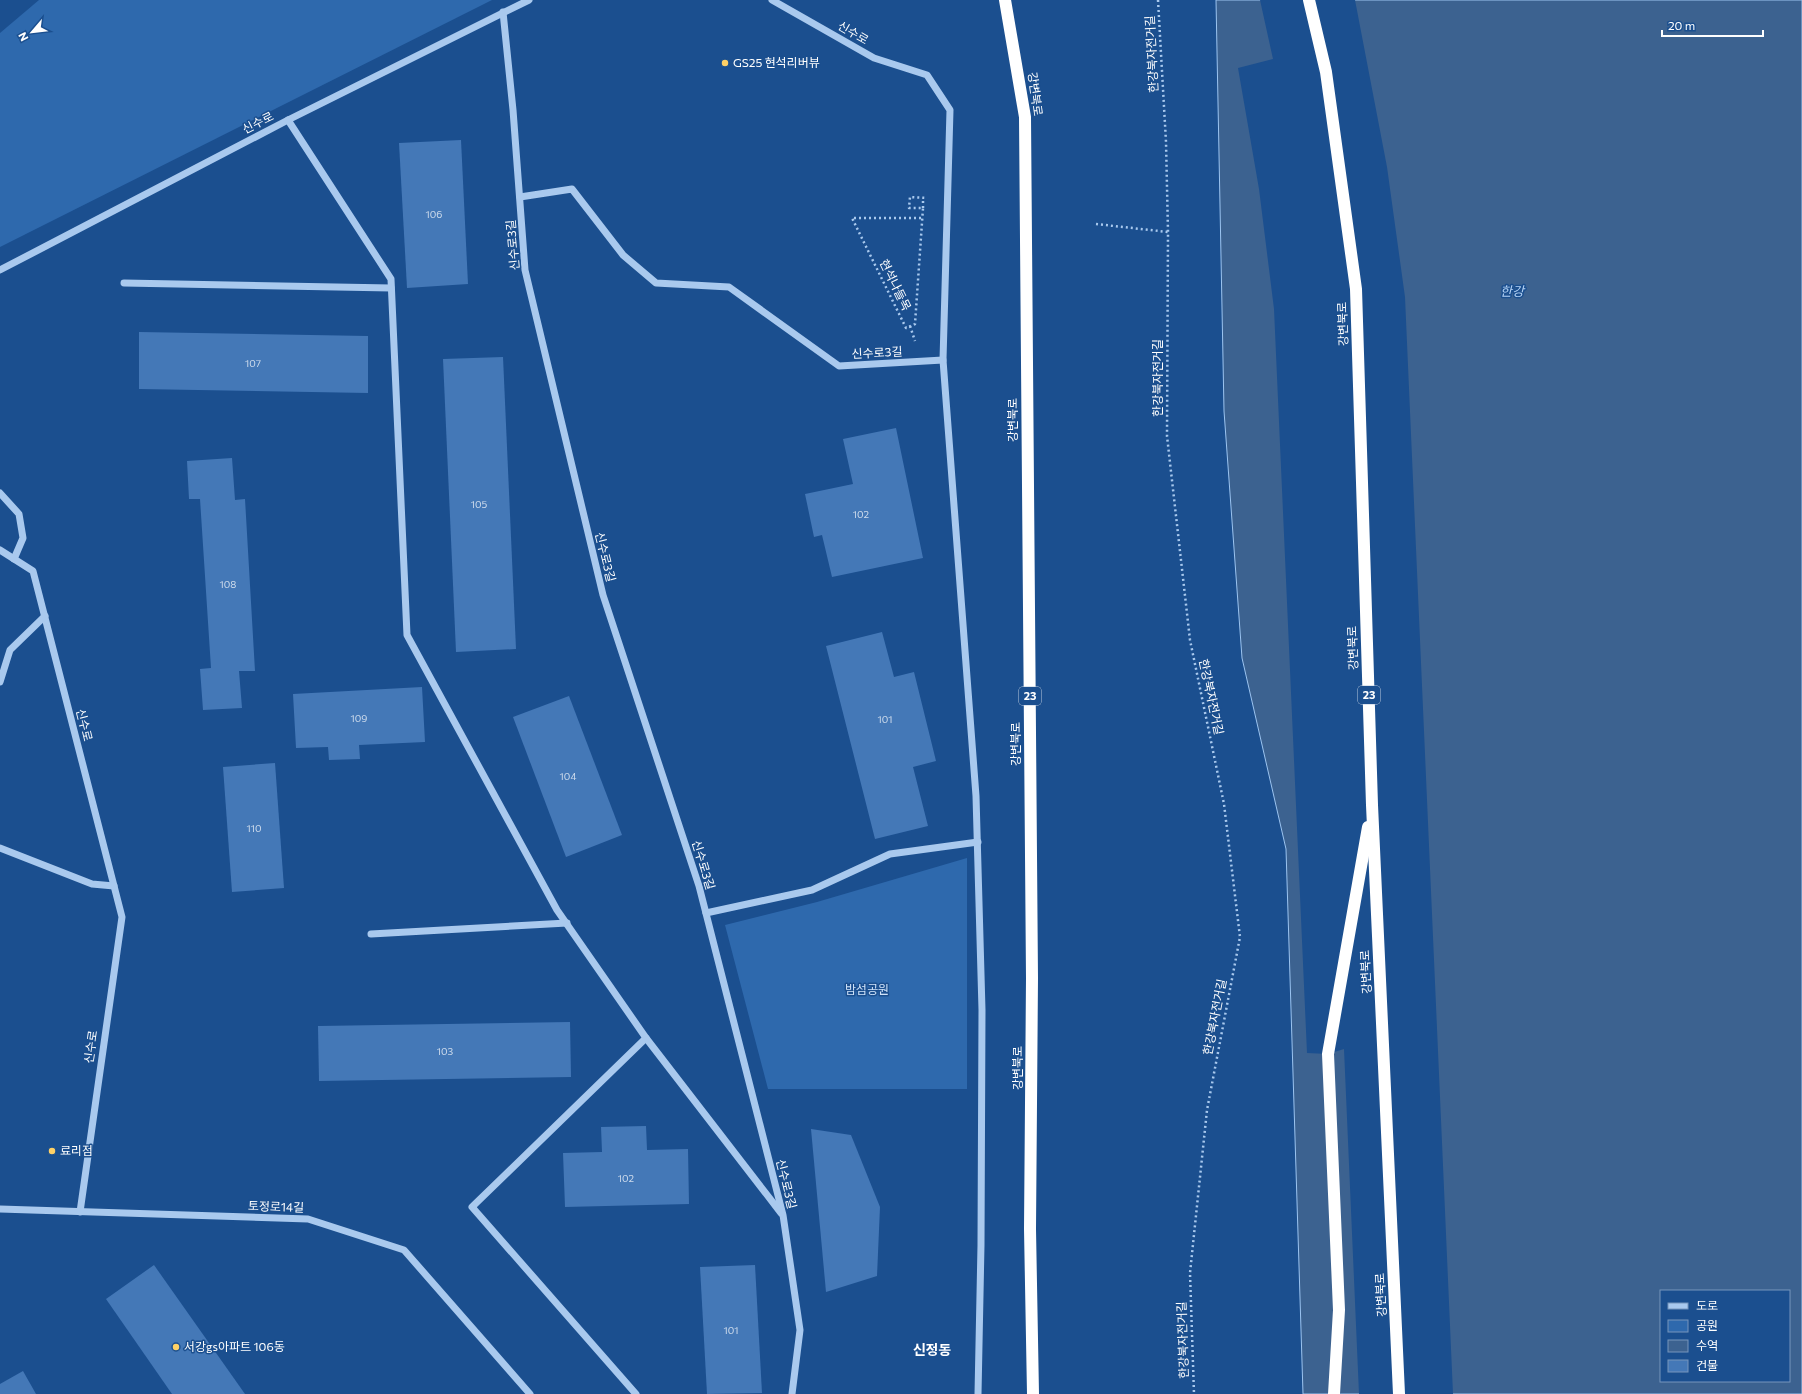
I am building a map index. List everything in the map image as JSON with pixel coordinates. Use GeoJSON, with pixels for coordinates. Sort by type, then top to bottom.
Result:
{"type":"FeatureCollection","features":[{"type":"Feature","properties":{"kind":"highway","name":"강변북로"},"geometry":{"type":"LineString","coordinates":[[1005,0],[1025,117],[1032,978],[1030,1229],[1033,1394]]}},
{"type":"Feature","properties":{"kind":"highway","name":"강변북로"},"geometry":{"type":"LineString","coordinates":[[1309,0],[1326,72],[1356,288],[1372,805],[1399,1394]]}},
{"type":"Feature","properties":{"kind":"highway"},"geometry":{"type":"LineString","coordinates":[[1334,1394],[1339,1310],[1328,1054],[1372,805]]}},
{"type":"Feature","properties":{"kind":"street","name":"신수로"},"geometry":{"type":"LineString","coordinates":[[0,270],[288,120],[529,0]]}},
{"type":"Feature","properties":{"kind":"street","name":"신수로"},"geometry":{"type":"LineString","coordinates":[[772,0],[874,58],[928,75],[950,110],[943,360]]}},
{"type":"Feature","properties":{"kind":"street","name":"신수로3길"},"geometry":{"type":"LineString","coordinates":[[503,12],[513,110],[525,270],[603,595],[697,878],[783,1216],[800,1330],[792,1394]]}},
{"type":"Feature","properties":{"kind":"street"},"geometry":{"type":"LineString","coordinates":[[288,120],[391,279],[408,635],[557,910],[646,1038],[783,1216]]}},
{"type":"Feature","properties":{"kind":"street","name":"신수로3길"},"geometry":{"type":"LineString","coordinates":[[520,197],[572,189],[623,255],[656,282],[729,287],[839,366],[943,360]]}},
{"type":"Feature","properties":{"kind":"street"},"geometry":{"type":"LineString","coordinates":[[124,283],[392,288]]}},
{"type":"Feature","properties":{"kind":"street"},"geometry":{"type":"LineString","coordinates":[[943,360],[976,796],[978,842],[982,1010],[982,1237],[978,1394]]}},
{"type":"Feature","properties":{"kind":"street"},"geometry":{"type":"LineString","coordinates":[[0,493],[19,514],[23,538],[14,559]]}},
{"type":"Feature","properties":{"kind":"street","name":"신수로"},"geometry":{"type":"LineString","coordinates":[[0,550],[33,571],[122,917],[80,1212]]}},
{"type":"Feature","properties":{"kind":"street"},"geometry":{"type":"LineString","coordinates":[[0,682],[10,650],[44,616]]}},
{"type":"Feature","properties":{"kind":"street"},"geometry":{"type":"LineString","coordinates":[[706,913],[812,890],[890,854],[978,842]]}},
{"type":"Feature","properties":{"kind":"street"},"geometry":{"type":"LineString","coordinates":[[0,848],[92,884],[114,886]]}},
{"type":"Feature","properties":{"kind":"street"},"geometry":{"type":"LineString","coordinates":[[371,934],[567,923]]}},
{"type":"Feature","properties":{"kind":"street"},"geometry":{"type":"LineString","coordinates":[[636,1394],[472,1207],[646,1038]]}},
{"type":"Feature","properties":{"kind":"street","name":"토정로14길"},"geometry":{"type":"LineString","coordinates":[[0,1209],[308,1219],[404,1250],[530,1394]]}},
{"type":"Feature","properties":{"kind":"path","name":"한강북자전거길"},"geometry":{"type":"LineString","coordinates":[[1158,0],[1166,142],[1168,232],[1167,436],[1190,640],[1224,804],[1240,937],[1207,1110],[1191,1265],[1194,1394]]}},
{"type":"Feature","properties":{"kind":"path"},"geometry":{"type":"LineString","coordinates":[[923,198],[923,208],[909,208],[910,197],[930,198]]}},
{"type":"Feature","properties":{"kind":"path","name":"현석나들목"},"geometry":{"type":"LineString","coordinates":[[921,218],[852,218],[906,328],[914,324],[923,208]]}},
{"type":"Feature","properties":{"kind":"path"},"geometry":{"type":"LineString","coordinates":[[1096,224],[1168,232]]}},
{"type":"Feature","properties":{"kind":"path"},"geometry":{"type":"LineString","coordinates":[[910,326],[916,345]]}},
{"type":"Feature","properties":{"kind":"green space"},"geometry":{"type":"Polygon","coordinates":[[[39,0],[492,0],[0,247],[0,33],[39,0]]]}},
{"type":"Feature","properties":{"kind":"green space","name":"밤섬공원"},"geometry":{"type":"Polygon","coordinates":[[[967,858],[967,1089],[768,1089],[725,925],[817,902],[967,858]]]}},
{"type":"Feature","properties":{"kind":"water","name":"한강"},"geometry":{"type":"Polygon","coordinates":[[[1216,0],[1802,0],[1802,1394],[1303,1394],[1286,849],[1242,658],[1224,411],[1216,0]]]}},
{"type":"Feature","properties":{"kind":"pier"},"geometry":{"type":"Polygon","coordinates":[[[1260,0],[1355,0],[1387,167],[1405,297],[1453,1394],[1359,1394],[1344,1049],[1328,1054],[1307,1053],[1274,309],[1259,189],[1238,68],[1273,59],[1260,0]]]}},
{"type":"Feature","properties":{"kind":"building"},"geometry":{"type":"Polygon","coordinates":[[[461,140],[468,284],[407,288],[399,143],[461,140]]]}},
{"type":"Feature","properties":{"kind":"building"},"geometry":{"type":"Polygon","coordinates":[[[139,332],[368,336],[368,393],[139,389],[139,332]]]}},
{"type":"Feature","properties":{"kind":"building"},"geometry":{"type":"Polygon","coordinates":[[[503,357],[516,649],[456,652],[443,359],[503,357]]]}},
{"type":"Feature","properties":{"kind":"building"},"geometry":{"type":"Polygon","coordinates":[[[896,428],[923,558],[832,577],[822,535],[814,537],[805,494],[853,484],[843,439],[896,428]]]}},
{"type":"Feature","properties":{"kind":"building"},"geometry":{"type":"Polygon","coordinates":[[[232,458],[235,500],[245,499],[255,671],[239,671],[242,708],[203,710],[200,669],[211,668],[200,499],[189,499],[187,461],[232,458]]]}},
{"type":"Feature","properties":{"kind":"building"},"geometry":{"type":"Polygon","coordinates":[[[882,632],[894,677],[914,672],[936,761],[913,767],[928,826],[875,839],[826,646],[882,632]]]}},
{"type":"Feature","properties":{"kind":"building"},"geometry":{"type":"Polygon","coordinates":[[[422,687],[425,742],[359,745],[360,759],[329,760],[328,747],[296,748],[293,694],[422,687]]]}},
{"type":"Feature","properties":{"kind":"building"},"geometry":{"type":"Polygon","coordinates":[[[569,696],[622,835],[566,857],[513,717],[569,696]]]}},
{"type":"Feature","properties":{"kind":"building"},"geometry":{"type":"Polygon","coordinates":[[[275,763],[284,888],[232,892],[223,767],[275,763]]]}},
{"type":"Feature","properties":{"kind":"building"},"geometry":{"type":"Polygon","coordinates":[[[570,1022],[571,1077],[319,1081],[318,1026],[570,1022]]]}},
{"type":"Feature","properties":{"kind":"building"},"geometry":{"type":"Polygon","coordinates":[[[646,1126],[647,1150],[688,1149],[689,1204],[565,1207],[563,1153],[602,1152],[601,1127],[646,1126]]]}},
{"type":"Feature","properties":{"kind":"building"},"geometry":{"type":"Polygon","coordinates":[[[811,1129],[851,1135],[880,1207],[877,1276],[826,1292],[811,1129]]]}},
{"type":"Feature","properties":{"kind":"building","name":"서강gs아파트 106동"},"geometry":{"type":"Polygon","coordinates":[[[154,1265],[245,1394],[172,1394],[106,1299],[154,1265]]]}},
{"type":"Feature","properties":{"kind":"building"},"geometry":{"type":"Polygon","coordinates":[[[755,1265],[762,1393],[707,1394],[700,1267],[755,1265]]]}},
{"type":"Feature","properties":{"kind":"building"},"geometry":{"type":"Polygon","coordinates":[[[23,1371],[36,1394],[0,1394],[0,1384],[23,1371]]]}},
{"type":"Feature","properties":{"kind":"place","name":"GS25 현석리버뷰"},"geometry":{"type":"Point","coordinates":[725,63]}},
{"type":"Feature","properties":{"kind":"place","name":"료리점"},"geometry":{"type":"Point","coordinates":[52,1151]}},
{"type":"Feature","properties":{"kind":"place","name":"서강gs아파트 106동"},"geometry":{"type":"Point","coordinates":[176,1347]}},
{"type":"Feature","properties":{"kind":"district","name":"신정동"},"geometry":{"type":"Point","coordinates":[932,1350]}}]}
